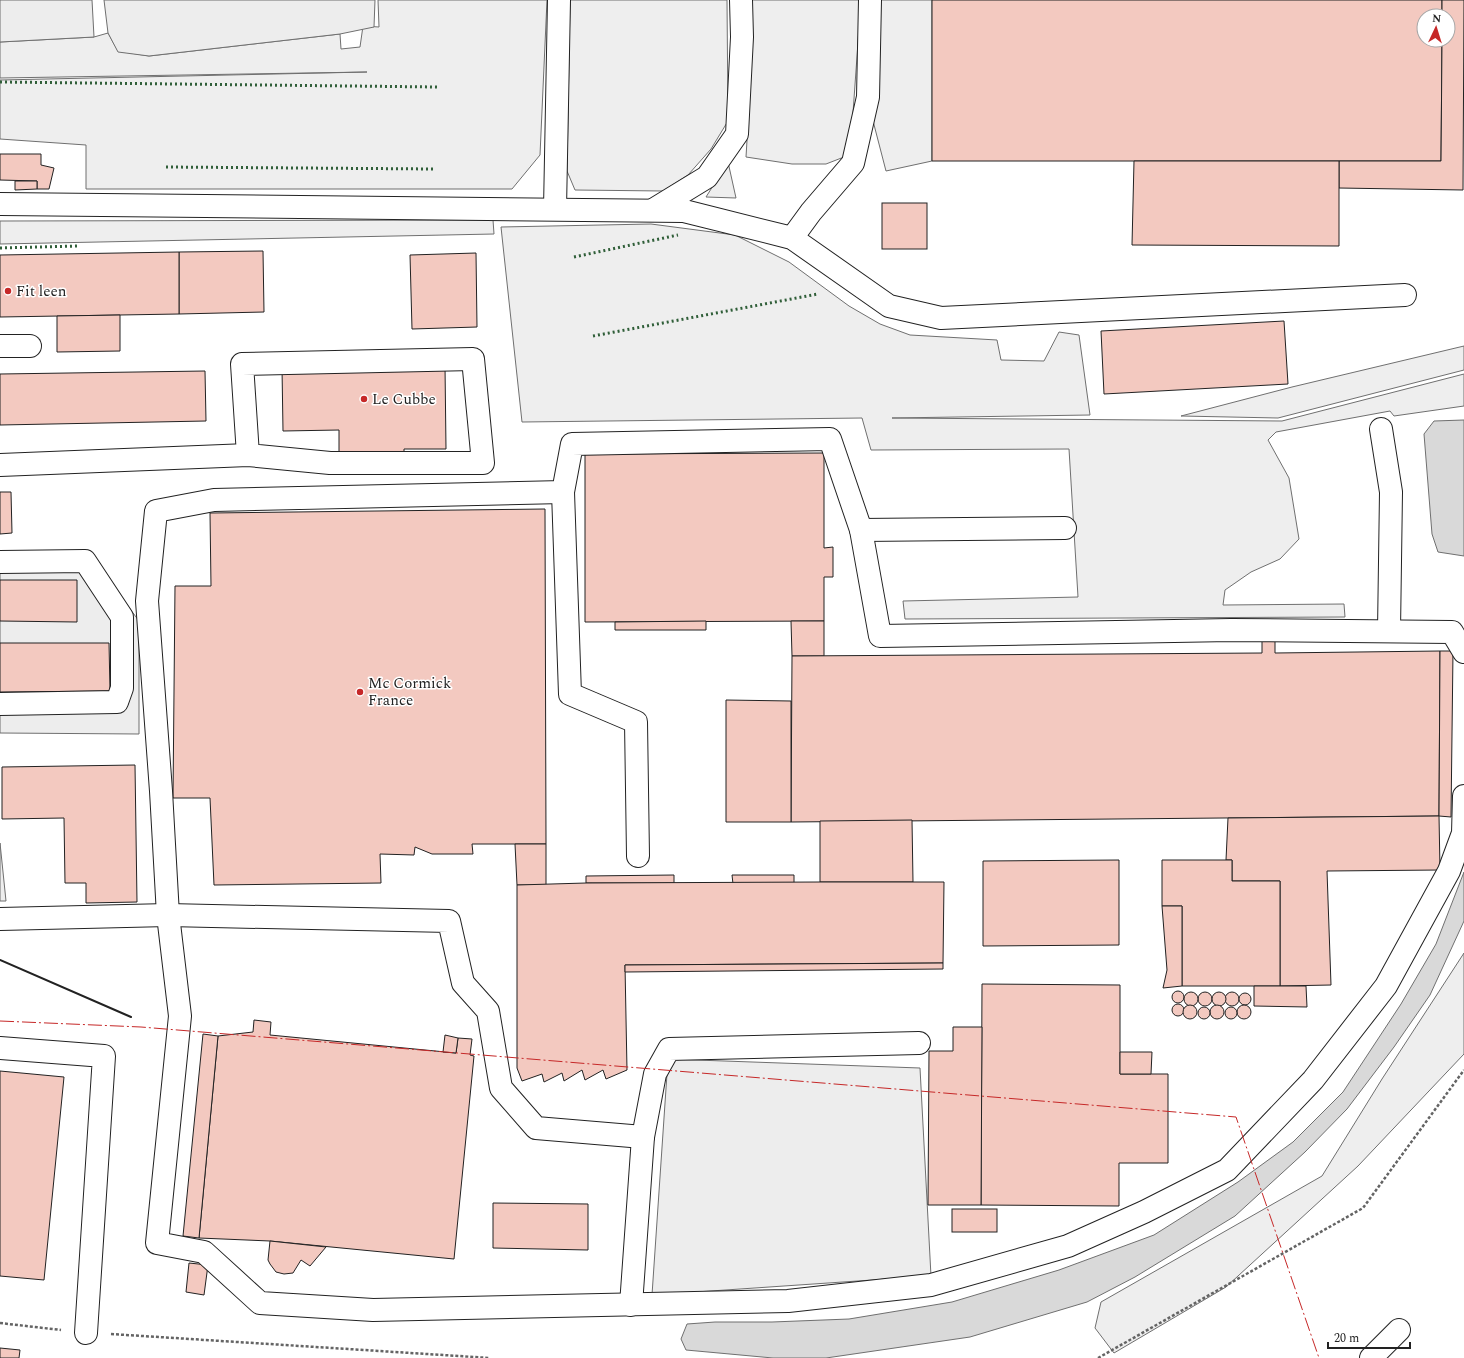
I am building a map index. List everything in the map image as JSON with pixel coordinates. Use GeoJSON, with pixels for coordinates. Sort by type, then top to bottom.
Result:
{"type":"FeatureCollection","features":[{"type":"Feature","properties":{"kind":"lane"},"geometry":{"type":"LineString","coordinates":[[555,209],[559,0]]}},
{"type":"Feature","properties":{"kind":"lane"},"geometry":{"type":"LineString","coordinates":[[653,210],[707,177],[737,134],[742,37],[742,0]]}},
{"type":"Feature","properties":{"kind":"lane"},"geometry":{"type":"LineString","coordinates":[[792,238],[811,212],[853,163],[868,97],[870,0]]}},
{"type":"Feature","properties":{"kind":"lane"},"geometry":{"type":"LineString","coordinates":[[0,204],[684,211],[792,238],[889,306],[941,318],[1405,295]]}},
{"type":"Feature","properties":{"kind":"lane"},"geometry":{"type":"LineString","coordinates":[[0,346],[30,346]]}},
{"type":"Feature","properties":{"kind":"lane"},"geometry":{"type":"LineString","coordinates":[[0,465],[248,455],[330,463],[483,463],[473,359],[242,364],[248,455]]}},
{"type":"Feature","properties":{"kind":"lane"},"geometry":{"type":"LineString","coordinates":[[1381,429],[1391,492],[1388,631]]}},
{"type":"Feature","properties":{"kind":"lane"},"geometry":{"type":"LineString","coordinates":[[638,856],[636,722],[570,694],[563,492],[572,444],[830,439],[861,530],[880,636],[1231,630],[1452,632],[1464,652]]}},
{"type":"Feature","properties":{"kind":"lane"},"geometry":{"type":"LineString","coordinates":[[563,492],[214,500],[156,511],[147,601],[161,791],[168,915],[180,1016],[157,1243],[204,1252],[260,1303],[373,1310],[788,1301],[931,1285],[1068,1246],[1144,1212],[1227,1170],[1313,1080],[1386,986],[1449,871],[1462,833],[1464,796]]}},
{"type":"Feature","properties":{"kind":"lane"},"geometry":{"type":"LineString","coordinates":[[861,530],[1065,528]]}},
{"type":"Feature","properties":{"kind":"lane"},"geometry":{"type":"LineString","coordinates":[[0,562],[85,561],[122,617],[122,688],[118,702],[0,704]]}},
{"type":"Feature","properties":{"kind":"lane"},"geometry":{"type":"LineString","coordinates":[[0,919],[168,915],[449,921],[462,983],[488,1011],[500,1088],[536,1128],[643,1137]]}},
{"type":"Feature","properties":{"kind":"lane"},"geometry":{"type":"LineString","coordinates":[[631,1305],[643,1137],[656,1074],[669,1049],[919,1043]]}},
{"type":"Feature","properties":{"kind":"lane"},"geometry":{"type":"LineString","coordinates":[[0,1048],[104,1056],[86,1333]]}},
{"type":"Feature","properties":{"kind":"lane"},"geometry":{"type":"LineString","coordinates":[[1371,1358],[1399,1330]]}},
{"type":"Feature","properties":{"kind":"path"},"geometry":{"type":"LineString","coordinates":[[1098,1358],[1363,1208],[1464,1070]]}},
{"type":"Feature","properties":{"kind":"path"},"geometry":{"type":"LineString","coordinates":[[0,1323],[86,1333],[490,1358]]}},
{"type":"Feature","properties":{"kind":"shaded area"},"geometry":{"type":"Polygon","coordinates":[[[0,0],[92,0],[94,37],[0,42],[0,0]]]}},
{"type":"Feature","properties":{"kind":"shaded area"},"geometry":{"type":"Polygon","coordinates":[[[104,0],[375,0],[374,27],[340,34],[149,56],[118,52],[108,33],[104,0]]]}},
{"type":"Feature","properties":{"kind":"shaded area"},"geometry":{"type":"Polygon","coordinates":[[[378,0],[547,0],[540,155],[512,189],[86,189],[86,145],[0,139],[0,80],[367,72],[0,78],[0,42],[94,37],[108,33],[118,51],[149,56],[340,34],[341,49],[360,47],[363,26],[379,27],[378,0]]]}},
{"type":"Feature","properties":{"kind":"shaded area"},"geometry":{"type":"Polygon","coordinates":[[[570,0],[727,0],[728,121],[711,149],[688,175],[663,191],[575,190],[567,171],[570,0]]]}},
{"type":"Feature","properties":{"kind":"shaded area"},"geometry":{"type":"Polygon","coordinates":[[[747,0],[861,0],[852,127],[844,157],[826,164],[792,164],[746,157],[749,107],[747,0]]]}},
{"type":"Feature","properties":{"kind":"shaded area"},"geometry":{"type":"Polygon","coordinates":[[[877,0],[932,0],[932,161],[886,171],[872,117],[877,0]]]}},
{"type":"Feature","properties":{"kind":"shaded area"},"geometry":{"type":"Polygon","coordinates":[[[728,162],[736,198],[706,197],[728,162]]]}},
{"type":"Feature","properties":{"kind":"shaded area"},"geometry":{"type":"Polygon","coordinates":[[[493,220],[494,234],[0,244],[0,221],[493,220]]]}},
{"type":"Feature","properties":{"kind":"shaded area"},"geometry":{"type":"Polygon","coordinates":[[[651,224],[735,235],[789,262],[849,306],[880,324],[910,335],[997,340],[1001,360],[1044,361],[1059,332],[1079,335],[1090,415],[892,418],[1282,421],[1464,374],[1464,406],[1394,416],[1390,411],[1276,432],[1268,440],[1289,478],[1299,539],[1280,559],[1251,572],[1225,590],[1223,605],[1344,604],[1345,617],[905,619],[903,601],[1078,597],[1069,449],[871,450],[862,418],[522,422],[501,227],[651,224]]]}},
{"type":"Feature","properties":{"kind":"shaded area"},"geometry":{"type":"Polygon","coordinates":[[[1464,346],[1464,370],[1278,418],[1181,416],[1292,387],[1464,346]]]}},
{"type":"Feature","properties":{"kind":"shaded area"},"geometry":{"type":"Polygon","coordinates":[[[1464,420],[1464,556],[1438,552],[1432,534],[1424,434],[1434,421],[1464,420]]]}},
{"type":"Feature","properties":{"kind":"shaded area"},"geometry":{"type":"Polygon","coordinates":[[[0,552],[88,552],[139,621],[139,734],[0,733],[0,552]]]}},
{"type":"Feature","properties":{"kind":"shaded area"},"geometry":{"type":"Polygon","coordinates":[[[0,843],[6,901],[0,901],[0,843]]]}},
{"type":"Feature","properties":{"kind":"shaded area"},"geometry":{"type":"Polygon","coordinates":[[[1464,872],[1464,921],[1430,995],[1394,1047],[1347,1109],[1305,1152],[1235,1216],[1135,1277],[1087,1302],[970,1337],[826,1358],[773,1358],[686,1350],[681,1339],[687,1324],[849,1319],[952,1302],[1059,1270],[1154,1235],[1238,1182],[1293,1142],[1343,1092],[1401,1004],[1436,944],[1464,872]]]}},
{"type":"Feature","properties":{"kind":"shaded area"},"geometry":{"type":"Polygon","coordinates":[[[1464,953],[1464,1054],[1358,1166],[1226,1287],[1114,1353],[1095,1328],[1101,1302],[1322,1176],[1382,1079],[1464,953]]]}},
{"type":"Feature","properties":{"kind":"shaded area"},"geometry":{"type":"Polygon","coordinates":[[[668,1059],[920,1068],[931,1276],[652,1295],[668,1059]]]}},
{"type":"Feature","properties":{"kind":"building"},"geometry":{"type":"Polygon","coordinates":[[[932,0],[1442,0],[1442,8],[1416,8],[1416,48],[1442,48],[1441,161],[932,161],[932,0]]]}},
{"type":"Feature","properties":{"kind":"building"},"geometry":{"type":"Polygon","coordinates":[[[1442,0],[1464,0],[1463,190],[1339,188],[1339,161],[1441,161],[1442,48],[1456,48],[1456,8],[1442,8],[1442,0]]]}},
{"type":"Feature","properties":{"kind":"building"},"geometry":{"type":"Polygon","coordinates":[[[0,154],[41,154],[41,165],[54,168],[49,189],[37,189],[37,181],[0,180],[0,154]]]}},
{"type":"Feature","properties":{"kind":"building"},"geometry":{"type":"Polygon","coordinates":[[[1134,161],[1339,161],[1339,246],[1132,245],[1134,161]]]}},
{"type":"Feature","properties":{"kind":"building"},"geometry":{"type":"Polygon","coordinates":[[[15,181],[37,181],[37,189],[15,190],[15,181]]]}},
{"type":"Feature","properties":{"kind":"building"},"geometry":{"type":"Polygon","coordinates":[[[882,203],[927,203],[927,249],[882,249],[882,203]]]}},
{"type":"Feature","properties":{"kind":"building"},"geometry":{"type":"Polygon","coordinates":[[[263,251],[264,312],[179,314],[179,252],[263,251]]]}},
{"type":"Feature","properties":{"kind":"building"},"geometry":{"type":"Polygon","coordinates":[[[179,252],[179,314],[0,317],[0,255],[179,252]]]}},
{"type":"Feature","properties":{"kind":"building"},"geometry":{"type":"Polygon","coordinates":[[[476,253],[477,327],[412,329],[410,255],[476,253]]]}},
{"type":"Feature","properties":{"kind":"building"},"geometry":{"type":"Polygon","coordinates":[[[120,315],[120,351],[57,352],[57,316],[120,315]]]}},
{"type":"Feature","properties":{"kind":"building"},"geometry":{"type":"Polygon","coordinates":[[[1284,321],[1288,384],[1104,394],[1101,331],[1284,321]]]}},
{"type":"Feature","properties":{"kind":"building","name":"Le Cubbe"},"geometry":{"type":"Polygon","coordinates":[[[445,366],[446,449],[404,449],[404,454],[339,455],[339,430],[283,431],[282,368],[445,366]]]}},
{"type":"Feature","properties":{"kind":"building"},"geometry":{"type":"Polygon","coordinates":[[[205,371],[206,421],[0,425],[0,374],[205,371]]]}},
{"type":"Feature","properties":{"kind":"building"},"geometry":{"type":"Polygon","coordinates":[[[824,453],[824,548],[833,547],[833,577],[824,577],[824,621],[585,622],[585,454],[824,453]]]}},
{"type":"Feature","properties":{"kind":"building"},"geometry":{"type":"Polygon","coordinates":[[[0,492],[11,492],[12,533],[0,534],[0,492]]]}},
{"type":"Feature","properties":{"kind":"building","name":"Mc Cormick France"},"geometry":{"type":"Polygon","coordinates":[[[545,509],[546,844],[472,844],[473,854],[432,854],[415,847],[414,855],[380,854],[381,883],[214,885],[210,798],[173,798],[175,586],[211,586],[210,513],[545,509]]]}},
{"type":"Feature","properties":{"kind":"building"},"geometry":{"type":"Polygon","coordinates":[[[0,580],[77,580],[77,622],[0,621],[0,580]]]}},
{"type":"Feature","properties":{"kind":"building"},"geometry":{"type":"Polygon","coordinates":[[[706,621],[706,630],[615,630],[615,622],[706,621]]]}},
{"type":"Feature","properties":{"kind":"building"},"geometry":{"type":"Polygon","coordinates":[[[791,621],[824,621],[824,656],[792,656],[791,621]]]}},
{"type":"Feature","properties":{"kind":"building"},"geometry":{"type":"Polygon","coordinates":[[[1262,638],[1275,638],[1275,653],[1440,651],[1439,816],[791,822],[792,656],[1262,653],[1262,638]]]}},
{"type":"Feature","properties":{"kind":"building"},"geometry":{"type":"Polygon","coordinates":[[[0,643],[109,643],[110,691],[0,692],[0,643]]]}},
{"type":"Feature","properties":{"kind":"building"},"geometry":{"type":"Polygon","coordinates":[[[1440,651],[1453,651],[1451,817],[1439,816],[1440,651]]]}},
{"type":"Feature","properties":{"kind":"building"},"geometry":{"type":"Polygon","coordinates":[[[726,700],[791,701],[791,822],[726,822],[726,700]]]}},
{"type":"Feature","properties":{"kind":"building"},"geometry":{"type":"Polygon","coordinates":[[[135,765],[137,902],[86,903],[86,883],[65,883],[64,818],[2,819],[2,767],[135,765]]]}},
{"type":"Feature","properties":{"kind":"building"},"geometry":{"type":"Polygon","coordinates":[[[1439,816],[1440,870],[1327,871],[1331,985],[1280,986],[1280,881],[1232,881],[1232,860],[1226,860],[1228,818],[1439,816]]]}},
{"type":"Feature","properties":{"kind":"building"},"geometry":{"type":"Polygon","coordinates":[[[912,820],[913,882],[820,882],[820,821],[912,820]]]}},
{"type":"Feature","properties":{"kind":"building"},"geometry":{"type":"Polygon","coordinates":[[[515,844],[546,844],[546,885],[517,885],[515,844]]]}},
{"type":"Feature","properties":{"kind":"building"},"geometry":{"type":"Polygon","coordinates":[[[1119,860],[1119,945],[983,946],[983,861],[1119,860]]]}},
{"type":"Feature","properties":{"kind":"building"},"geometry":{"type":"Polygon","coordinates":[[[1162,860],[1232,860],[1232,881],[1280,881],[1280,986],[1182,986],[1182,906],[1162,906],[1162,860]]]}},
{"type":"Feature","properties":{"kind":"building"},"geometry":{"type":"Polygon","coordinates":[[[674,875],[674,883],[586,883],[586,876],[674,875]]]}},
{"type":"Feature","properties":{"kind":"building"},"geometry":{"type":"Polygon","coordinates":[[[732,875],[794,875],[794,883],[733,884],[732,875]]]}},
{"type":"Feature","properties":{"kind":"building"},"geometry":{"type":"Polygon","coordinates":[[[944,882],[943,963],[625,965],[627,1070],[606,1079],[603,1070],[585,1080],[582,1070],[564,1081],[562,1073],[544,1082],[542,1074],[522,1081],[517,1068],[517,885],[586,883],[944,882]]]}},
{"type":"Feature","properties":{"kind":"building"},"geometry":{"type":"Polygon","coordinates":[[[1162,906],[1182,906],[1182,986],[1163,988],[1167,970],[1162,906]]]}},
{"type":"Feature","properties":{"kind":"building"},"geometry":{"type":"Polygon","coordinates":[[[943,963],[943,969],[625,972],[625,965],[943,963]]]}},
{"type":"Feature","properties":{"kind":"building"},"geometry":{"type":"Polygon","coordinates":[[[982,984],[1120,985],[1120,1074],[1168,1074],[1168,1163],[1119,1163],[1119,1206],[981,1205],[982,984]]]}},
{"type":"Feature","properties":{"kind":"building"},"geometry":{"type":"Polygon","coordinates":[[[1254,986],[1306,986],[1307,1007],[1254,1006],[1254,986]]]}},
{"type":"Feature","properties":{"kind":"building"},"geometry":{"type":"Polygon","coordinates":[[[1178,991],[1182,993],[1184,997],[1182,1001],[1178,1003],[1174,1001],[1172,997],[1174,993],[1178,991]]]}},
{"type":"Feature","properties":{"kind":"building"},"geometry":{"type":"Polygon","coordinates":[[[1191,992],[1196,994],[1198,999],[1196,1004],[1191,1006],[1186,1004],[1184,999],[1186,994],[1191,992]]]}},
{"type":"Feature","properties":{"kind":"building"},"geometry":{"type":"Polygon","coordinates":[[[1205,992],[1210,994],[1212,999],[1210,1004],[1205,1006],[1200,1004],[1198,999],[1200,994],[1205,992]]]}},
{"type":"Feature","properties":{"kind":"building"},"geometry":{"type":"Polygon","coordinates":[[[1219,992],[1224,994],[1226,999],[1224,1004],[1219,1006],[1214,1004],[1212,999],[1214,994],[1219,992]]]}},
{"type":"Feature","properties":{"kind":"building"},"geometry":{"type":"Polygon","coordinates":[[[1229,992],[1235,992],[1239,996],[1239,1002],[1235,1006],[1229,1006],[1225,1002],[1225,996],[1229,992]]]}},
{"type":"Feature","properties":{"kind":"building"},"geometry":{"type":"Polygon","coordinates":[[[1243,993],[1247,993],[1251,999],[1247,1005],[1243,1005],[1239,1001],[1239,997],[1243,993]]]}},
{"type":"Feature","properties":{"kind":"building"},"geometry":{"type":"Polygon","coordinates":[[[1178,1004],[1182,1006],[1184,1010],[1182,1014],[1178,1016],[1174,1014],[1172,1010],[1174,1006],[1178,1004]]]}},
{"type":"Feature","properties":{"kind":"building"},"geometry":{"type":"Polygon","coordinates":[[[1190,1005],[1195,1007],[1197,1012],[1195,1017],[1190,1019],[1185,1017],[1183,1012],[1185,1007],[1190,1005]]]}},
{"type":"Feature","properties":{"kind":"building"},"geometry":{"type":"Polygon","coordinates":[[[1217,1005],[1222,1007],[1224,1012],[1222,1017],[1217,1019],[1212,1017],[1210,1012],[1212,1007],[1217,1005]]]}},
{"type":"Feature","properties":{"kind":"building"},"geometry":{"type":"Polygon","coordinates":[[[1244,1005],[1249,1007],[1251,1012],[1249,1017],[1244,1019],[1239,1017],[1237,1012],[1239,1007],[1244,1005]]]}},
{"type":"Feature","properties":{"kind":"building"},"geometry":{"type":"Polygon","coordinates":[[[1202,1007],[1206,1007],[1210,1013],[1206,1019],[1202,1019],[1198,1015],[1198,1011],[1202,1007]]]}},
{"type":"Feature","properties":{"kind":"building"},"geometry":{"type":"Polygon","coordinates":[[[1231,1007],[1235,1009],[1237,1013],[1235,1017],[1231,1019],[1227,1017],[1225,1013],[1227,1009],[1231,1007]]]}},
{"type":"Feature","properties":{"kind":"building"},"geometry":{"type":"Polygon","coordinates":[[[254,1020],[271,1022],[270,1035],[456,1053],[458,1038],[472,1039],[470,1055],[474,1056],[454,1259],[270,1241],[199,1238],[218,1036],[253,1032],[254,1020]]]}},
{"type":"Feature","properties":{"kind":"building"},"geometry":{"type":"Polygon","coordinates":[[[953,1027],[982,1027],[981,1205],[928,1205],[929,1051],[953,1051],[953,1027]]]}},
{"type":"Feature","properties":{"kind":"building"},"geometry":{"type":"Polygon","coordinates":[[[203,1034],[218,1036],[199,1238],[183,1236],[203,1034]]]}},
{"type":"Feature","properties":{"kind":"building"},"geometry":{"type":"Polygon","coordinates":[[[445,1035],[458,1038],[456,1053],[443,1052],[445,1035]]]}},
{"type":"Feature","properties":{"kind":"building"},"geometry":{"type":"Polygon","coordinates":[[[1120,1052],[1152,1052],[1151,1074],[1120,1074],[1120,1052]]]}},
{"type":"Feature","properties":{"kind":"building"},"geometry":{"type":"Polygon","coordinates":[[[0,1071],[64,1077],[44,1280],[0,1276],[0,1071]]]}},
{"type":"Feature","properties":{"kind":"building"},"geometry":{"type":"Polygon","coordinates":[[[493,1203],[588,1204],[588,1250],[493,1248],[493,1203]]]}},
{"type":"Feature","properties":{"kind":"building"},"geometry":{"type":"Polygon","coordinates":[[[952,1209],[997,1209],[997,1232],[952,1232],[952,1209]]]}},
{"type":"Feature","properties":{"kind":"building"},"geometry":{"type":"Polygon","coordinates":[[[270,1241],[326,1247],[310,1266],[301,1260],[293,1273],[284,1274],[276,1272],[268,1260],[270,1241]]]}},
{"type":"Feature","properties":{"kind":"building"},"geometry":{"type":"Polygon","coordinates":[[[189,1263],[208,1265],[204,1295],[186,1292],[189,1263]]]}},
{"type":"Feature","properties":{"kind":"building"},"geometry":{"type":"Polygon","coordinates":[[[0,1348],[20,1350],[19,1358],[0,1358],[0,1348]]]}},
{"type":"Feature","properties":{"kind":"hedge"},"geometry":{"type":"LineString","coordinates":[[0,82],[437,87]]}},
{"type":"Feature","properties":{"kind":"hedge"},"geometry":{"type":"LineString","coordinates":[[166,167],[434,169]]}},
{"type":"Feature","properties":{"kind":"hedge"},"geometry":{"type":"LineString","coordinates":[[574,257],[678,235]]}},
{"type":"Feature","properties":{"kind":"hedge"},"geometry":{"type":"LineString","coordinates":[[0,248],[77,246]]}},
{"type":"Feature","properties":{"kind":"hedge"},"geometry":{"type":"LineString","coordinates":[[593,336],[818,294]]}},
{"type":"Feature","properties":{"kind":"wall"},"geometry":{"type":"LineString","coordinates":[[0,960],[131,1017]]}},
{"type":"Feature","properties":{"kind":"power"},"geometry":{"type":"LineString","coordinates":[[0,1021],[141,1027],[1236,1117],[1319,1358]]}},
{"type":"Feature","properties":{"kind":"place","name":"Fit leen"},"geometry":{"type":"Point","coordinates":[8,291]}},
{"type":"Feature","properties":{"kind":"place","name":"Le Cubbe"},"geometry":{"type":"Point","coordinates":[364,399]}},
{"type":"Feature","properties":{"kind":"place","name":"Mc Cormick France"},"geometry":{"type":"Point","coordinates":[360,692]}}]}
